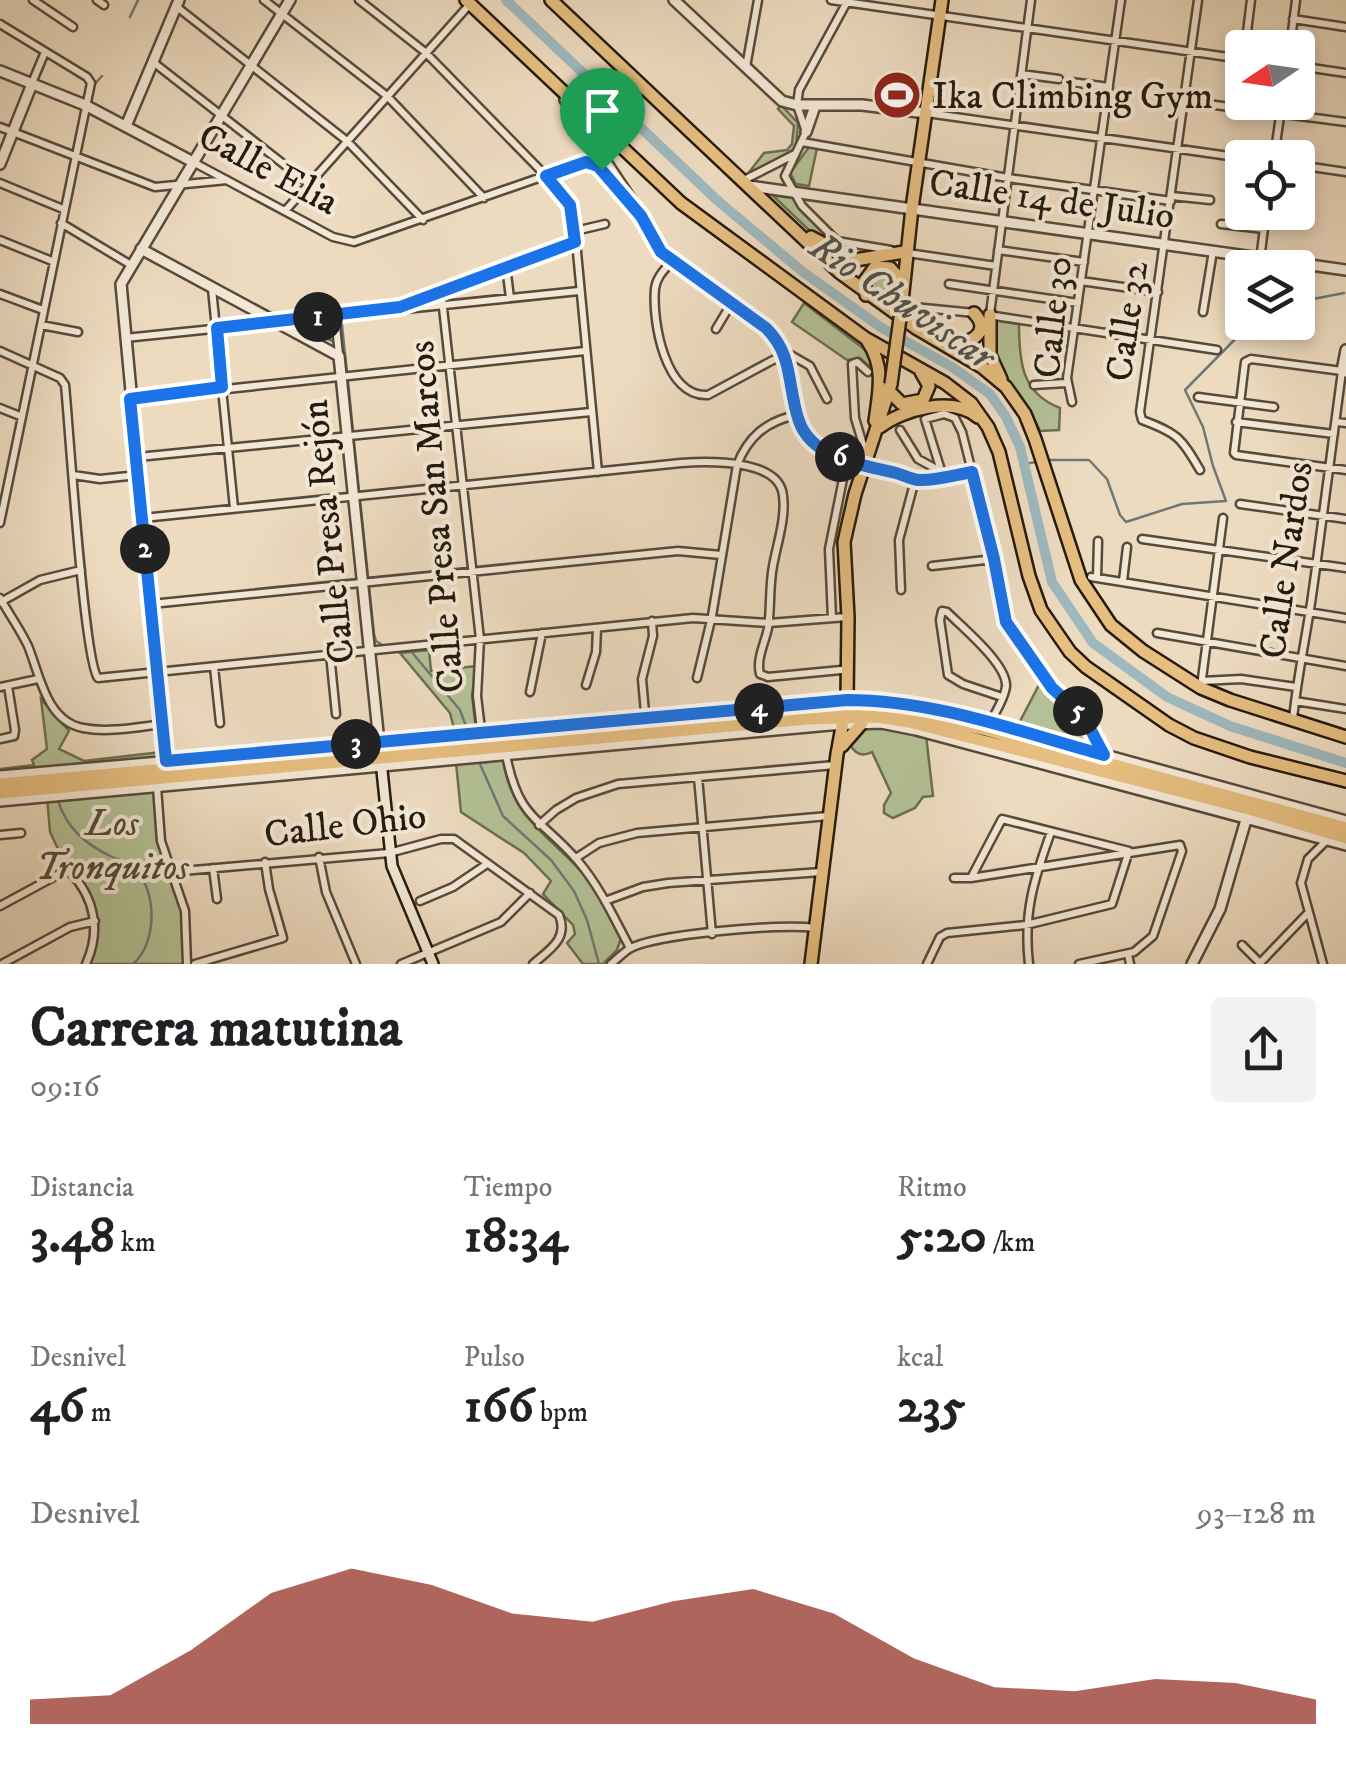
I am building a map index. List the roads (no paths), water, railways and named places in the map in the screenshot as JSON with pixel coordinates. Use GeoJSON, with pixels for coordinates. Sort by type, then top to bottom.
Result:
{"type":"FeatureCollection","features":[{"type":"Feature","properties":{"kind":"main road"},"geometry":{"type":"LineString","coordinates":[[551,0],[866,295],[982,367],[1006,387]]}},
{"type":"Feature","properties":{"kind":"main road"},"geometry":{"type":"LineString","coordinates":[[860,465],[889,385],[942,0]]}},
{"type":"Feature","properties":{"kind":"main road"},"geometry":{"type":"LineString","coordinates":[[467,1],[681,203],[865,338],[961,394],[988,426],[999,452],[1034,593],[1052,629],[1078,660],[1169,725],[1194,738],[1250,757],[1346,781]]}},
{"type":"Feature","properties":{"kind":"main road"},"geometry":{"type":"LineString","coordinates":[[787,221],[854,260],[907,250]]}},
{"type":"Feature","properties":{"kind":"main road"},"geometry":{"type":"LineString","coordinates":[[899,309],[900,279],[907,250]]}},
{"type":"Feature","properties":{"kind":"main road"},"geometry":{"type":"LineString","coordinates":[[866,295],[866,275],[876,267],[890,268],[900,279]]}},
{"type":"Feature","properties":{"kind":"main road"},"geometry":{"type":"LineString","coordinates":[[941,342],[961,345],[975,339],[981,321],[974,313]]}},
{"type":"Feature","properties":{"kind":"main road"},"geometry":{"type":"LineString","coordinates":[[990,316],[990,355],[1036,438],[1088,596],[1110,624],[1126,638],[1230,700],[1346,737]]}},
{"type":"Feature","properties":{"kind":"main road"},"geometry":{"type":"LineString","coordinates":[[843,714],[844,542],[864,448],[876,424],[880,375],[876,354],[865,338]]}},
{"type":"Feature","properties":{"kind":"main road"},"geometry":{"type":"LineString","coordinates":[[889,385],[902,404],[923,400],[929,386],[918,368]]}},
{"type":"Feature","properties":{"kind":"main road"},"geometry":{"type":"LineString","coordinates":[[876,424],[901,414],[950,407],[970,411],[988,426]]}},
{"type":"Feature","properties":{"kind":"main road"},"geometry":{"type":"LineString","coordinates":[[811,964],[843,714],[841,617]]}},
{"type":"Feature","properties":{"kind":"main road"},"geometry":{"type":"LineString","coordinates":[[0,784],[274,756],[505,750],[843,714]]}},
{"type":"Feature","properties":{"kind":"main road"},"geometry":{"type":"LineString","coordinates":[[0,793],[380,754],[481,735],[646,721],[843,714],[986,731],[1107,763],[1249,809],[1341,831]]}},
{"type":"Feature","properties":{"kind":"main road"},"geometry":{"type":"LineString","coordinates":[[836,759],[847,737],[862,723]]}},
{"type":"Feature","properties":{"kind":"main road"},"geometry":{"type":"LineString","coordinates":[[99,784],[162,774],[166,765]]}},
{"type":"Feature","properties":{"kind":"street"},"geometry":{"type":"LineString","coordinates":[[33,0],[73,27]]}},
{"type":"Feature","properties":{"kind":"street"},"geometry":{"type":"LineString","coordinates":[[264,0],[387,96],[484,198]]}},
{"type":"Feature","properties":{"kind":"street"},"geometry":{"type":"LineString","coordinates":[[0,776],[166,765],[121,284],[290,0]]}},
{"type":"Feature","properties":{"kind":"street"},"geometry":{"type":"LineString","coordinates":[[359,0],[425,52],[570,205],[598,472]]}},
{"type":"Feature","properties":{"kind":"street"},"geometry":{"type":"LineString","coordinates":[[674,0],[685,5],[776,96],[797,105],[862,106],[926,113],[1225,155]]}},
{"type":"Feature","properties":{"kind":"street"},"geometry":{"type":"LineString","coordinates":[[746,67],[758,0]]}},
{"type":"Feature","properties":{"kind":"street"},"geometry":{"type":"LineString","coordinates":[[831,0],[1225,57]]}},
{"type":"Feature","properties":{"kind":"street"},"geometry":{"type":"LineString","coordinates":[[990,316],[1031,0]]}},
{"type":"Feature","properties":{"kind":"street","name":"Calle 30"},"geometry":{"type":"LineString","coordinates":[[1072,402],[1066,383],[1121,0]]}},
{"type":"Feature","properties":{"kind":"street","name":"Calle 32"},"geometry":{"type":"LineString","coordinates":[[1198,0],[1140,412],[1142,420],[1164,426],[1178,436],[1200,470]]}},
{"type":"Feature","properties":{"kind":"street"},"geometry":{"type":"LineString","coordinates":[[1247,30],[1251,0]]}},
{"type":"Feature","properties":{"kind":"street"},"geometry":{"type":"LineString","coordinates":[[1292,30],[1296,0]]}},
{"type":"Feature","properties":{"kind":"street"},"geometry":{"type":"LineString","coordinates":[[285,211],[467,1]]}},
{"type":"Feature","properties":{"kind":"street"},"geometry":{"type":"LineString","coordinates":[[804,137],[797,105],[799,90],[847,1]]}},
{"type":"Feature","properties":{"kind":"street"},"geometry":{"type":"LineString","coordinates":[[126,126],[178,3],[347,141],[423,220]]}},
{"type":"Feature","properties":{"kind":"street"},"geometry":{"type":"LineString","coordinates":[[1294,19],[1346,26]]}},
{"type":"Feature","properties":{"kind":"street"},"geometry":{"type":"LineString","coordinates":[[0,24],[91,83],[0,523]]}},
{"type":"Feature","properties":{"kind":"street"},"geometry":{"type":"LineString","coordinates":[[0,164],[45,52]]}},
{"type":"Feature","properties":{"kind":"street"},"geometry":{"type":"LineString","coordinates":[[523,54],[526,62],[570,105],[657,248],[671,262],[766,328],[785,355],[797,415],[807,437],[860,465],[914,480],[972,472]]}},
{"type":"Feature","properties":{"kind":"street"},"geometry":{"type":"LineString","coordinates":[[153,62],[309,184]]}},
{"type":"Feature","properties":{"kind":"street"},"geometry":{"type":"LineString","coordinates":[[1315,68],[1346,73]]}},
{"type":"Feature","properties":{"kind":"street","name":"Calle Elia"},"geometry":{"type":"LineString","coordinates":[[0,70],[85,105],[333,237],[354,242],[602,156]]}},
{"type":"Feature","properties":{"kind":"street"},"geometry":{"type":"LineString","coordinates":[[1021,74],[1059,79]]}},
{"type":"Feature","properties":{"kind":"street"},"geometry":{"type":"LineString","coordinates":[[1071,82],[1109,88]]}},
{"type":"Feature","properties":{"kind":"street"},"geometry":{"type":"LineString","coordinates":[[1184,100],[1225,106]]}},
{"type":"Feature","properties":{"kind":"street"},"geometry":{"type":"LineString","coordinates":[[815,106],[785,173],[793,192],[837,241],[996,266]]}},
{"type":"Feature","properties":{"kind":"street"},"geometry":{"type":"LineString","coordinates":[[1315,118],[1346,122]]}},
{"type":"Feature","properties":{"kind":"street"},"geometry":{"type":"LineString","coordinates":[[0,127],[142,184],[155,187],[229,180]]}},
{"type":"Feature","properties":{"kind":"street"},"geometry":{"type":"LineString","coordinates":[[804,137],[1008,178],[1210,200]]}},
{"type":"Feature","properties":{"kind":"street"},"geometry":{"type":"LineString","coordinates":[[746,183],[796,154]]}},
{"type":"Feature","properties":{"kind":"street"},"geometry":{"type":"LineString","coordinates":[[586,162],[598,166],[641,216]]}},
{"type":"Feature","properties":{"kind":"street"},"geometry":{"type":"LineString","coordinates":[[1315,167],[1346,172]]}},
{"type":"Feature","properties":{"kind":"street","name":"Calle 14 de Julio"},"geometry":{"type":"LineString","coordinates":[[746,183],[1225,254]]}},
{"type":"Feature","properties":{"kind":"street"},"geometry":{"type":"LineString","coordinates":[[0,184],[63,209]]}},
{"type":"Feature","properties":{"kind":"street"},"geometry":{"type":"LineString","coordinates":[[61,223],[131,264]]}},
{"type":"Feature","properties":{"kind":"street"},"geometry":{"type":"LineString","coordinates":[[575,231],[605,224]]}},
{"type":"Feature","properties":{"kind":"street"},"geometry":{"type":"LineString","coordinates":[[0,240],[52,262]]}},
{"type":"Feature","properties":{"kind":"street"},"geometry":{"type":"LineString","coordinates":[[400,307],[575,242]]}},
{"type":"Feature","properties":{"kind":"street"},"geometry":{"type":"LineString","coordinates":[[140,249],[339,356]]}},
{"type":"Feature","properties":{"kind":"street"},"geometry":{"type":"LineString","coordinates":[[998,250],[1084,262]]}},
{"type":"Feature","properties":{"kind":"street"},"geometry":{"type":"LineString","coordinates":[[1203,312],[1213,251]]}},
{"type":"Feature","properties":{"kind":"street"},"geometry":{"type":"LineString","coordinates":[[671,262],[658,278],[655,298],[664,356],[671,373],[681,382],[696,394],[708,395],[785,355],[796,356],[810,366],[827,399]]}},
{"type":"Feature","properties":{"kind":"street"},"geometry":{"type":"LineString","coordinates":[[506,266],[510,298]]}},
{"type":"Feature","properties":{"kind":"street","name":"Calle 14 de Julio"},"geometry":{"type":"LineString","coordinates":[[1315,267],[1346,270]]}},
{"type":"Feature","properties":{"kind":"street"},"geometry":{"type":"LineString","coordinates":[[1081,280],[1158,292]]}},
{"type":"Feature","properties":{"kind":"street"},"geometry":{"type":"LineString","coordinates":[[949,284],[1078,303]]}},
{"type":"Feature","properties":{"kind":"street"},"geometry":{"type":"LineString","coordinates":[[212,288],[234,508]]}},
{"type":"Feature","properties":{"kind":"street","name":"Calle Presa San Marcos"},"geometry":{"type":"LineString","coordinates":[[441,290],[480,640],[477,696],[481,735]]}},
{"type":"Feature","properties":{"kind":"street"},"geometry":{"type":"LineString","coordinates":[[124,338],[579,291]]}},
{"type":"Feature","properties":{"kind":"street"},"geometry":{"type":"LineString","coordinates":[[0,294],[43,310]]}},
{"type":"Feature","properties":{"kind":"street"},"geometry":{"type":"LineString","coordinates":[[716,329],[731,304]]}},
{"type":"Feature","properties":{"kind":"street"},"geometry":{"type":"LineString","coordinates":[[899,309],[974,313],[1217,350]]}},
{"type":"Feature","properties":{"kind":"street","name":"Calle Presa Rejón"},"geometry":{"type":"LineString","coordinates":[[335,316],[389,852],[397,881],[431,960]]}},
{"type":"Feature","properties":{"kind":"street"},"geometry":{"type":"LineString","coordinates":[[41,325],[78,332]]}},
{"type":"Feature","properties":{"kind":"street"},"geometry":{"type":"LineString","coordinates":[[0,351],[63,381],[84,628],[92,671],[98,678],[712,616],[769,622],[841,617],[829,550],[844,473],[838,456]]}},
{"type":"Feature","properties":{"kind":"street"},"geometry":{"type":"LineString","coordinates":[[130,399],[585,351]]}},
{"type":"Feature","properties":{"kind":"street","name":"Calle Nardos"},"geometry":{"type":"LineString","coordinates":[[1292,720],[1346,354]]}},
{"type":"Feature","properties":{"kind":"street"},"geometry":{"type":"LineString","coordinates":[[1344,372],[1251,359],[1244,365],[1232,448],[1236,454],[1346,470]]}},
{"type":"Feature","properties":{"kind":"street"},"geometry":{"type":"LineString","coordinates":[[864,448],[852,364],[857,362],[868,372]]}},
{"type":"Feature","properties":{"kind":"street"},"geometry":{"type":"LineString","coordinates":[[1034,385],[1066,383]]}},
{"type":"Feature","properties":{"kind":"street"},"geometry":{"type":"LineString","coordinates":[[1198,397],[1274,407]]}},
{"type":"Feature","properties":{"kind":"street"},"geometry":{"type":"LineString","coordinates":[[0,408],[20,416]]}},
{"type":"Feature","properties":{"kind":"street"},"geometry":{"type":"LineString","coordinates":[[136,458],[591,412]]}},
{"type":"Feature","properties":{"kind":"street"},"geometry":{"type":"LineString","coordinates":[[942,474],[925,422],[926,417],[938,414],[955,418],[994,559],[1006,622],[1052,688],[1084,717],[1107,763]]}},
{"type":"Feature","properties":{"kind":"street"},"geometry":{"type":"LineString","coordinates":[[697,678],[712,616],[736,466],[744,447],[762,428],[797,415]]}},
{"type":"Feature","properties":{"kind":"street"},"geometry":{"type":"LineString","coordinates":[[1236,422],[1334,434]]}},
{"type":"Feature","properties":{"kind":"street"},"geometry":{"type":"LineString","coordinates":[[1336,422],[1346,423]]}},
{"type":"Feature","properties":{"kind":"street"},"geometry":{"type":"LineString","coordinates":[[858,426],[876,424]]}},
{"type":"Feature","properties":{"kind":"street"},"geometry":{"type":"LineString","coordinates":[[900,430],[918,458],[942,474]]}},
{"type":"Feature","properties":{"kind":"street"},"geometry":{"type":"LineString","coordinates":[[0,447],[14,450]]}},
{"type":"Feature","properties":{"kind":"street"},"geometry":{"type":"LineString","coordinates":[[142,518],[706,461],[736,466],[771,474],[783,492],[769,622],[758,664],[763,676],[841,670]]}},
{"type":"Feature","properties":{"kind":"street"},"geometry":{"type":"LineString","coordinates":[[74,475],[100,479],[138,475]]}},
{"type":"Feature","properties":{"kind":"street"},"geometry":{"type":"LineString","coordinates":[[901,590],[898,540],[914,480]]}},
{"type":"Feature","properties":{"kind":"street"},"geometry":{"type":"LineString","coordinates":[[1240,504],[1346,519]]}},
{"type":"Feature","properties":{"kind":"street"},"geometry":{"type":"LineString","coordinates":[[1223,518],[1202,684],[1241,679],[1296,687]]}},
{"type":"Feature","properties":{"kind":"street"},"geometry":{"type":"LineString","coordinates":[[1142,539],[1346,568]]}},
{"type":"Feature","properties":{"kind":"street"},"geometry":{"type":"LineString","coordinates":[[1098,542],[1094,578],[1346,618]]}},
{"type":"Feature","properties":{"kind":"street"},"geometry":{"type":"LineString","coordinates":[[1122,581],[1127,547]]}},
{"type":"Feature","properties":{"kind":"street"},"geometry":{"type":"LineString","coordinates":[[151,604],[688,550],[721,555]]}},
{"type":"Feature","properties":{"kind":"street"},"geometry":{"type":"LineString","coordinates":[[932,566],[994,559]]}},
{"type":"Feature","properties":{"kind":"street"},"geometry":{"type":"LineString","coordinates":[[82,570],[40,580],[1,601],[28,647],[38,679],[60,714],[84,728],[164,724]]}},
{"type":"Feature","properties":{"kind":"street"},"geometry":{"type":"LineString","coordinates":[[986,731],[1002,697],[1006,683],[996,663],[942,611],[948,675],[1002,697]]}},
{"type":"Feature","properties":{"kind":"street"},"geometry":{"type":"LineString","coordinates":[[646,721],[642,679],[653,636],[652,621]]}},
{"type":"Feature","properties":{"kind":"street"},"geometry":{"type":"LineString","coordinates":[[586,685],[596,652],[597,628]]}},
{"type":"Feature","properties":{"kind":"street"},"geometry":{"type":"LineString","coordinates":[[1156,633],[1346,666]]}},
{"type":"Feature","properties":{"kind":"street"},"geometry":{"type":"LineString","coordinates":[[530,692],[542,634]]}},
{"type":"Feature","properties":{"kind":"street"},"geometry":{"type":"LineString","coordinates":[[330,654],[336,714]]}},
{"type":"Feature","properties":{"kind":"street"},"geometry":{"type":"LineString","coordinates":[[214,667],[220,723]]}},
{"type":"Feature","properties":{"kind":"street"},"geometry":{"type":"LineString","coordinates":[[0,739],[14,736],[16,730],[4,686],[38,679]]}},
{"type":"Feature","properties":{"kind":"street"},"geometry":{"type":"LineString","coordinates":[[1295,700],[1346,709]]}},
{"type":"Feature","properties":{"kind":"street"},"geometry":{"type":"LineString","coordinates":[[843,714],[905,703],[986,731],[1341,831]]}},
{"type":"Feature","properties":{"kind":"street"},"geometry":{"type":"LineString","coordinates":[[843,714],[862,723],[916,730],[1249,809],[1220,908],[1192,964]]}},
{"type":"Feature","properties":{"kind":"street"},"geometry":{"type":"LineString","coordinates":[[505,750],[517,795],[539,825],[576,858],[606,901],[630,948]]}},
{"type":"Feature","properties":{"kind":"street"},"geometry":{"type":"LineString","coordinates":[[0,801],[157,786],[380,754]]}},
{"type":"Feature","properties":{"kind":"street"},"geometry":{"type":"LineString","coordinates":[[539,825],[556,810],[598,789],[618,784],[698,778],[836,759]]}},
{"type":"Feature","properties":{"kind":"street"},"geometry":{"type":"LineString","coordinates":[[698,778],[712,934]]}},
{"type":"Feature","properties":{"kind":"street"},"geometry":{"type":"LineString","coordinates":[[157,786],[161,841],[187,924],[187,964]]}},
{"type":"Feature","properties":{"kind":"street"},"geometry":{"type":"LineString","coordinates":[[576,858],[616,836],[828,816]]}},
{"type":"Feature","properties":{"kind":"street"},"geometry":{"type":"LineString","coordinates":[[971,878],[1002,819],[1129,850]]}},
{"type":"Feature","properties":{"kind":"street"},"geometry":{"type":"LineString","coordinates":[[1323,964],[1301,874],[1308,859],[1341,831]]}},
{"type":"Feature","properties":{"kind":"street"},"geometry":{"type":"LineString","coordinates":[[1029,964],[1026,925],[1038,868],[1051,832]]}},
{"type":"Feature","properties":{"kind":"street"},"geometry":{"type":"LineString","coordinates":[[0,835],[20,833]]}},
{"type":"Feature","properties":{"kind":"street","name":"Calle Ohio"},"geometry":{"type":"LineString","coordinates":[[172,872],[389,852],[447,839],[468,846],[559,916],[563,932],[560,940],[532,964]]}},
{"type":"Feature","properties":{"kind":"street"},"geometry":{"type":"LineString","coordinates":[[954,878],[1180,845],[1182,850],[1156,931],[1141,948],[1128,954],[1079,964]]}},
{"type":"Feature","properties":{"kind":"street"},"geometry":{"type":"LineString","coordinates":[[927,964],[943,934],[1026,925],[1112,904],[1129,850]]}},
{"type":"Feature","properties":{"kind":"street"},"geometry":{"type":"LineString","coordinates":[[319,858],[326,892],[356,964]]}},
{"type":"Feature","properties":{"kind":"street"},"geometry":{"type":"LineString","coordinates":[[195,964],[283,938],[266,862]]}},
{"type":"Feature","properties":{"kind":"street"},"geometry":{"type":"LineString","coordinates":[[420,901],[453,888],[488,864]]}},
{"type":"Feature","properties":{"kind":"street"},"geometry":{"type":"LineString","coordinates":[[213,868],[217,899]]}},
{"type":"Feature","properties":{"kind":"street"},"geometry":{"type":"LineString","coordinates":[[0,906],[61,873],[70,872],[86,893],[95,921],[94,943],[86,964]]}},
{"type":"Feature","properties":{"kind":"street"},"geometry":{"type":"LineString","coordinates":[[606,901],[643,887],[821,872]]}},
{"type":"Feature","properties":{"kind":"street"},"geometry":{"type":"LineString","coordinates":[[401,964],[431,960],[501,922],[530,893]]}},
{"type":"Feature","properties":{"kind":"street"},"geometry":{"type":"LineString","coordinates":[[1242,945],[1259,964],[1308,914]]}},
{"type":"Feature","properties":{"kind":"street"},"geometry":{"type":"LineString","coordinates":[[2,964],[70,927],[95,921]]}},
{"type":"Feature","properties":{"kind":"street"},"geometry":{"type":"LineString","coordinates":[[611,964],[630,948],[647,942],[814,928]]}},
{"type":"Feature","properties":{"kind":"street"},"geometry":{"type":"LineString","coordinates":[[1315,964],[1319,953]]}},
{"type":"Feature","properties":{"kind":"street"},"geometry":{"type":"LineString","coordinates":[[1128,954],[1130,964]]}},
{"type":"Feature","properties":{"kind":"waterway"},"geometry":{"type":"LineString","coordinates":[[130,17],[138,0]]}},
{"type":"Feature","properties":{"kind":"waterway","name":"Rio Chuviscar"},"geometry":{"type":"LineString","coordinates":[[506,0],[718,201],[803,272],[882,328],[952,367],[990,394],[1020,447],[1052,582],[1093,643],[1167,697],[1230,726],[1346,763]]}},
{"type":"Feature","properties":{"kind":"waterway"},"geometry":{"type":"LineString","coordinates":[[93,86],[102,76]]}},
{"type":"Feature","properties":{"kind":"waterway"},"geometry":{"type":"LineString","coordinates":[[1315,299],[1344,293]]}},
{"type":"Feature","properties":{"kind":"waterway"},"geometry":{"type":"LineString","coordinates":[[341,316],[347,373]]}},
{"type":"Feature","properties":{"kind":"waterway"},"geometry":{"type":"LineString","coordinates":[[1049,460],[1089,460],[1107,479],[1126,522],[1182,504],[1226,501],[1203,427],[1185,390],[1234,340]]}},
{"type":"Feature","properties":{"kind":"waterway"},"geometry":{"type":"LineString","coordinates":[[348,381],[359,492]]}},
{"type":"Feature","properties":{"kind":"waterway"},"geometry":{"type":"LineString","coordinates":[[1025,464],[1036,462]]}},
{"type":"Feature","properties":{"kind":"waterway"},"geometry":{"type":"LineString","coordinates":[[360,500],[374,634],[384,646]]}},
{"type":"Feature","properties":{"kind":"waterway"},"geometry":{"type":"LineString","coordinates":[[410,650],[460,710],[467,729]]}},
{"type":"Feature","properties":{"kind":"waterway"},"geometry":{"type":"LineString","coordinates":[[480,764],[503,816],[551,860],[574,891],[599,964]]}},
{"type":"Feature","properties":{"kind":"waterway"},"geometry":{"type":"LineString","coordinates":[[58,801],[66,819],[84,840],[131,866],[146,887],[152,915],[150,929],[147,943],[133,964]]}},
{"type":"Feature","properties":{"kind":"place","name":"Ika Climbing Gym"},"geometry":{"type":"Point","coordinates":[897,95]}},
{"type":"Feature","properties":{"kind":"park label","name":"Los Tronquitos"},"geometry":{"type":"Point","coordinates":[112,844]}}]}
